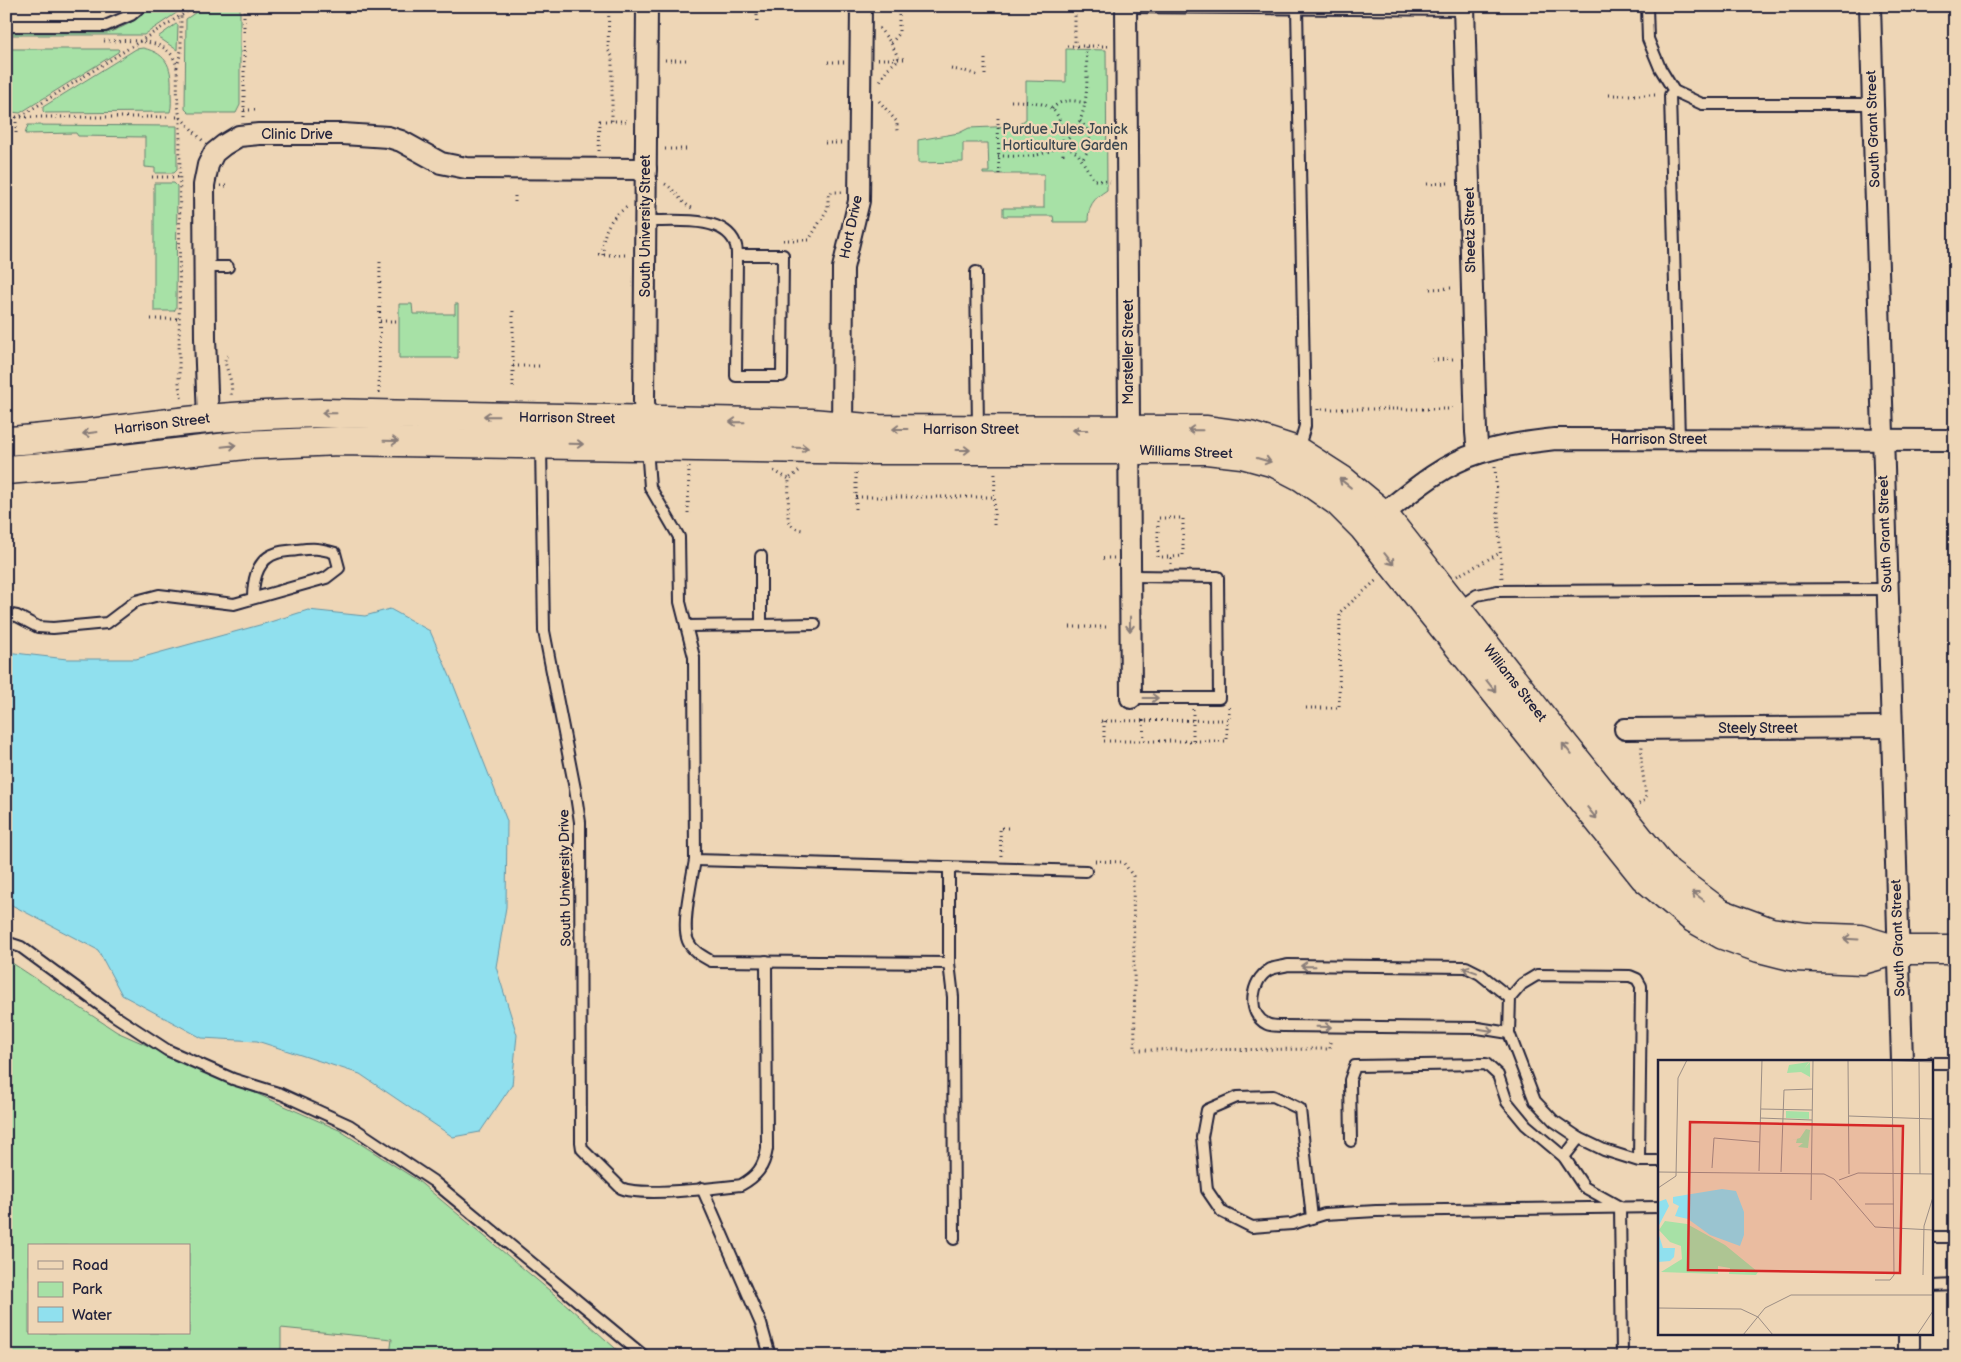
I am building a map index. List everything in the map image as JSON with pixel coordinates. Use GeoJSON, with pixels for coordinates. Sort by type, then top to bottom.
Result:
{"type":"FeatureCollection","features":[{"type":"Feature","properties":{"kind":"main road","name":"Harrison Street"},"geometry":{"type":"LineString","coordinates":[[6,441],[40,439],[208,419],[268,414],[324,413],[646,433]]}},
{"type":"Feature","properties":{"kind":"main road"},"geometry":{"type":"LineString","coordinates":[[51,467],[129,442],[200,434],[207,430],[208,419]]}},
{"type":"Feature","properties":{"kind":"main road","name":"Harrison Street"},"geometry":{"type":"LineString","coordinates":[[6,470],[288,442],[339,440],[542,443],[646,433],[811,423],[846,445],[1128,440]]}},
{"type":"Feature","properties":{"kind":"main road","name":"Harrison Street"},"geometry":{"type":"LineString","coordinates":[[846,445],[879,429],[978,429],[1128,440]]}},
{"type":"Feature","properties":{"kind":"main road","name":"Williams Street"},"geometry":{"type":"LineString","coordinates":[[1128,440],[1207,430],[1250,436],[1297,451],[1342,480],[1383,514],[1667,873],[1720,913],[1771,932],[1807,937],[1860,939],[1898,950]]}},
{"type":"Feature","properties":{"kind":"main road","name":"Williams Street"},"geometry":{"type":"LineString","coordinates":[[1128,440],[1242,454],[1274,463],[1302,477],[1338,502],[1363,527],[1644,877],[1693,918],[1723,935],[1759,948],[1795,957],[1862,960],[1898,950],[1955,950]]}},
{"type":"Feature","properties":{"kind":"street","name":"South University Street"},"geometry":{"type":"LineString","coordinates":[[646,433],[647,6]]}},
{"type":"Feature","properties":{"kind":"street","name":"Hort Drive"},"geometry":{"type":"LineString","coordinates":[[846,445],[843,268],[859,201],[861,6]]}},
{"type":"Feature","properties":{"kind":"street","name":"Marsteller Street"},"geometry":{"type":"LineString","coordinates":[[1126,6],[1130,698]]}},
{"type":"Feature","properties":{"kind":"street","name":"South Grant Street"},"geometry":{"type":"LineString","coordinates":[[1870,6],[1902,1060]]}},
{"type":"Feature","properties":{"kind":"street","name":"Sheetz Street"},"geometry":{"type":"LineString","coordinates":[[1464,8],[1478,453]]}},
{"type":"Feature","properties":{"kind":"street","name":"Clinic Drive"},"geometry":{"type":"LineString","coordinates":[[214,153],[224,144],[239,136],[259,134],[368,134],[401,141],[441,163],[466,168],[646,169]]}},
{"type":"Feature","properties":{"kind":"street"},"geometry":{"type":"LineString","coordinates":[[208,419],[204,186],[208,165],[214,153]]}},
{"type":"Feature","properties":{"kind":"street","name":"Harrison Street"},"geometry":{"type":"LineString","coordinates":[[1383,514],[1423,482],[1478,453],[1514,444],[1555,439],[1955,440]]}},
{"type":"Feature","properties":{"kind":"street","name":"Steely Street"},"geometry":{"type":"LineString","coordinates":[[1625,729],[1891,727]]}},
{"type":"Feature","properties":{"kind":"street"},"geometry":{"type":"LineString","coordinates":[[1909,1334],[1909,1356]]}},
{"type":"Feature","properties":{"kind":"lane"},"geometry":{"type":"LineString","coordinates":[[6,26],[105,26],[131,15],[141,6]]}},
{"type":"Feature","properties":{"kind":"lane"},"geometry":{"type":"LineString","coordinates":[[1126,6],[1464,8]]}},
{"type":"Feature","properties":{"kind":"lane"},"geometry":{"type":"LineString","coordinates":[[1647,6],[1646,30],[1648,39],[1672,93],[1679,440]]}},
{"type":"Feature","properties":{"kind":"lane"},"geometry":{"type":"LineString","coordinates":[[1297,8],[1305,426],[1297,451]]}},
{"type":"Feature","properties":{"kind":"lane"},"geometry":{"type":"LineString","coordinates":[[1672,93],[1702,104],[1873,104]]}},
{"type":"Feature","properties":{"kind":"lane"},"geometry":{"type":"LineString","coordinates":[[645,221],[713,224],[724,231],[735,243],[737,255],[736,376],[782,376],[783,255],[737,255]]}},
{"type":"Feature","properties":{"kind":"lane"},"geometry":{"type":"LineString","coordinates":[[204,267],[228,267]]}},
{"type":"Feature","properties":{"kind":"lane"},"geometry":{"type":"LineString","coordinates":[[976,272],[978,429]]}},
{"type":"Feature","properties":{"kind":"lane"},"geometry":{"type":"LineString","coordinates":[[646,433],[650,487],[679,537],[680,602],[694,657],[696,860],[686,920],[687,941],[696,953],[711,961],[949,963]]}},
{"type":"Feature","properties":{"kind":"lane","name":"South University Drive"},"geometry":{"type":"LineString","coordinates":[[542,443],[544,631],[580,822],[582,1149],[614,1183],[628,1191],[652,1192],[741,1185],[751,1180],[760,1171],[765,1162],[767,1149],[766,961]]}},
{"type":"Feature","properties":{"kind":"lane"},"geometry":{"type":"LineString","coordinates":[[6,614],[17,616],[38,626],[62,628],[107,623],[136,601],[159,594],[234,604],[326,578],[339,568],[335,553],[318,547],[277,553],[266,559],[253,581],[253,598]]}},
{"type":"Feature","properties":{"kind":"lane"},"geometry":{"type":"LineString","coordinates":[[761,556],[761,625]]}},
{"type":"Feature","properties":{"kind":"lane"},"geometry":{"type":"LineString","coordinates":[[1130,576],[1218,577],[1219,698],[1130,698]]}},
{"type":"Feature","properties":{"kind":"lane"},"geometry":{"type":"LineString","coordinates":[[1457,609],[1477,595],[1503,591],[1887,590]]}},
{"type":"Feature","properties":{"kind":"lane"},"geometry":{"type":"LineString","coordinates":[[686,626],[816,624]]}},
{"type":"Feature","properties":{"kind":"lane"},"geometry":{"type":"LineString","coordinates":[[696,860],[1001,869],[1086,866]]}},
{"type":"Feature","properties":{"kind":"lane"},"geometry":{"type":"LineString","coordinates":[[949,867],[949,963],[953,998],[954,1239]]}},
{"type":"Feature","properties":{"kind":"lane"},"geometry":{"type":"LineString","coordinates":[[6,942],[21,947],[115,1016],[167,1050],[233,1079],[281,1094],[349,1125],[397,1156],[433,1181],[644,1356]]}},
{"type":"Feature","properties":{"kind":"lane"},"geometry":{"type":"LineString","coordinates":[[1509,1033],[1478,1028],[1283,1026],[1267,1024],[1258,1018],[1254,1006],[1254,989],[1257,979],[1270,969],[1288,965],[1466,967],[1480,974],[1510,998]]}},
{"type":"Feature","properties":{"kind":"lane"},"geometry":{"type":"LineString","coordinates":[[1639,1160],[1641,986],[1637,979],[1630,976],[1537,975],[1522,984],[1510,998],[1509,1033],[1535,1102],[1554,1121],[1579,1138],[1604,1150],[1639,1160],[1658,1161]]}},
{"type":"Feature","properties":{"kind":"lane"},"geometry":{"type":"LineString","coordinates":[[1934,1063],[1955,1063]]}},
{"type":"Feature","properties":{"kind":"lane"},"geometry":{"type":"LineString","coordinates":[[1351,1141],[1350,1080],[1355,1066],[1486,1064],[1498,1075],[1506,1102],[1521,1119],[1564,1157],[1584,1187],[1620,1207]]}},
{"type":"Feature","properties":{"kind":"lane"},"geometry":{"type":"LineString","coordinates":[[1312,1218],[1300,1109],[1273,1096],[1237,1096],[1207,1110],[1202,1137],[1207,1190],[1222,1212],[1252,1226],[1292,1224],[1312,1218],[1325,1214],[1376,1210],[1658,1207]]}},
{"type":"Feature","properties":{"kind":"lane"},"geometry":{"type":"LineString","coordinates":[[1564,1157],[1579,1138]]}},
{"type":"Feature","properties":{"kind":"lane"},"geometry":{"type":"LineString","coordinates":[[702,1188],[761,1324],[770,1356]]}},
{"type":"Feature","properties":{"kind":"lane"},"geometry":{"type":"LineString","coordinates":[[1620,1207],[1622,1356]]}},
{"type":"Feature","properties":{"kind":"lane"},"geometry":{"type":"LineString","coordinates":[[1934,1237],[1955,1236]]}},
{"type":"Feature","properties":{"kind":"lane"},"geometry":{"type":"LineString","coordinates":[[1934,1286],[1955,1286]]}},
{"type":"Feature","properties":{"kind":"path"},"geometry":{"type":"LineString","coordinates":[[181,6],[181,50],[177,67],[177,102],[180,117],[179,386],[182,403]]}},
{"type":"Feature","properties":{"kind":"path"},"geometry":{"type":"LineString","coordinates":[[16,117],[196,6]]}},
{"type":"Feature","properties":{"kind":"path"},"geometry":{"type":"LineString","coordinates":[[244,6],[244,116]]}},
{"type":"Feature","properties":{"kind":"path"},"geometry":{"type":"LineString","coordinates":[[608,6],[608,50],[612,56],[612,121]]}},
{"type":"Feature","properties":{"kind":"path"},"geometry":{"type":"LineString","coordinates":[[744,6],[748,10],[757,11],[768,11],[772,6]]}},
{"type":"Feature","properties":{"kind":"path"},"geometry":{"type":"LineString","coordinates":[[891,43],[899,34],[899,6]]}},
{"type":"Feature","properties":{"kind":"path"},"geometry":{"type":"LineString","coordinates":[[1073,6],[1075,46]]}},
{"type":"Feature","properties":{"kind":"path"},"geometry":{"type":"LineString","coordinates":[[757,11],[757,21]]}},
{"type":"Feature","properties":{"kind":"path"},"geometry":{"type":"LineString","coordinates":[[878,28],[891,43],[899,59]]}},
{"type":"Feature","properties":{"kind":"path"},"geometry":{"type":"LineString","coordinates":[[102,41],[140,41],[156,44],[166,50],[177,67]]}},
{"type":"Feature","properties":{"kind":"path"},"geometry":{"type":"LineString","coordinates":[[1067,46],[1109,46]]}},
{"type":"Feature","properties":{"kind":"path"},"geometry":{"type":"LineString","coordinates":[[998,156],[1035,155],[1063,143],[1080,121],[1086,103],[1088,88],[1086,46]]}},
{"type":"Feature","properties":{"kind":"path"},"geometry":{"type":"LineString","coordinates":[[985,51],[985,75]]}},
{"type":"Feature","properties":{"kind":"path"},"geometry":{"type":"LineString","coordinates":[[878,59],[906,59]]}},
{"type":"Feature","properties":{"kind":"path"},"geometry":{"type":"LineString","coordinates":[[877,86],[888,69],[899,59]]}},
{"type":"Feature","properties":{"kind":"path"},"geometry":{"type":"LineString","coordinates":[[665,60],[687,60]]}},
{"type":"Feature","properties":{"kind":"path"},"geometry":{"type":"LineString","coordinates":[[828,62],[842,62]]}},
{"type":"Feature","properties":{"kind":"path"},"geometry":{"type":"LineString","coordinates":[[951,69],[977,75]]}},
{"type":"Feature","properties":{"kind":"path"},"geometry":{"type":"LineString","coordinates":[[1609,95],[1672,93]]}},
{"type":"Feature","properties":{"kind":"path"},"geometry":{"type":"LineString","coordinates":[[877,97],[881,105],[897,122],[897,131]]}},
{"type":"Feature","properties":{"kind":"path"},"geometry":{"type":"LineString","coordinates":[[1052,109],[1056,104],[1068,100],[1086,103]]}},
{"type":"Feature","properties":{"kind":"path"},"geometry":{"type":"LineString","coordinates":[[1011,101],[1034,101],[1052,109],[1062,124],[1063,155]]}},
{"type":"Feature","properties":{"kind":"path"},"geometry":{"type":"LineString","coordinates":[[244,110],[257,110]]}},
{"type":"Feature","properties":{"kind":"path"},"geometry":{"type":"LineString","coordinates":[[6,113],[16,117]]}},
{"type":"Feature","properties":{"kind":"path"},"geometry":{"type":"LineString","coordinates":[[6,117],[180,117],[214,153]]}},
{"type":"Feature","properties":{"kind":"path"},"geometry":{"type":"LineString","coordinates":[[16,117],[16,134]]}},
{"type":"Feature","properties":{"kind":"path"},"geometry":{"type":"LineString","coordinates":[[998,118],[999,174]]}},
{"type":"Feature","properties":{"kind":"path"},"geometry":{"type":"LineString","coordinates":[[600,151],[600,121],[627,121]]}},
{"type":"Feature","properties":{"kind":"path"},"geometry":{"type":"LineString","coordinates":[[1080,121],[1089,136],[1089,148],[1082,160]]}},
{"type":"Feature","properties":{"kind":"path"},"geometry":{"type":"LineString","coordinates":[[825,143],[845,143],[845,150]]}},
{"type":"Feature","properties":{"kind":"path"},"geometry":{"type":"LineString","coordinates":[[1063,143],[1072,149],[1082,160],[1094,180],[1110,182]]}},
{"type":"Feature","properties":{"kind":"path"},"geometry":{"type":"LineString","coordinates":[[665,149],[688,149]]}},
{"type":"Feature","properties":{"kind":"path"},"geometry":{"type":"LineString","coordinates":[[152,177],[180,178]]}},
{"type":"Feature","properties":{"kind":"path"},"geometry":{"type":"LineString","coordinates":[[665,184],[671,187],[684,204],[692,208],[701,208]]}},
{"type":"Feature","properties":{"kind":"path"},"geometry":{"type":"LineString","coordinates":[[1426,184],[1448,184]]}},
{"type":"Feature","properties":{"kind":"path"},"geometry":{"type":"LineString","coordinates":[[775,240],[809,240],[828,208],[828,196],[832,192],[845,192]]}},
{"type":"Feature","properties":{"kind":"path"},"geometry":{"type":"LineString","coordinates":[[515,194],[515,202]]}},
{"type":"Feature","properties":{"kind":"path"},"geometry":{"type":"LineString","coordinates":[[626,255],[601,255],[603,237],[608,225],[617,214],[627,207]]}},
{"type":"Feature","properties":{"kind":"path"},"geometry":{"type":"LineString","coordinates":[[379,396],[380,261]]}},
{"type":"Feature","properties":{"kind":"path"},"geometry":{"type":"LineString","coordinates":[[1430,289],[1451,288]]}},
{"type":"Feature","properties":{"kind":"path"},"geometry":{"type":"LineString","coordinates":[[513,387],[514,310]]}},
{"type":"Feature","properties":{"kind":"path"},"geometry":{"type":"LineString","coordinates":[[150,319],[179,319]]}},
{"type":"Feature","properties":{"kind":"path"},"geometry":{"type":"LineString","coordinates":[[380,321],[399,320]]}},
{"type":"Feature","properties":{"kind":"path"},"geometry":{"type":"LineString","coordinates":[[228,356],[225,358],[225,366],[230,374],[232,389],[230,398]]}},
{"type":"Feature","properties":{"kind":"path"},"geometry":{"type":"LineString","coordinates":[[1432,360],[1453,359]]}},
{"type":"Feature","properties":{"kind":"path"},"geometry":{"type":"LineString","coordinates":[[513,366],[540,366]]}},
{"type":"Feature","properties":{"kind":"path"},"geometry":{"type":"LineString","coordinates":[[1318,409],[1454,409]]}},
{"type":"Feature","properties":{"kind":"path"},"geometry":{"type":"LineString","coordinates":[[846,445],[856,497],[856,509]]}},
{"type":"Feature","properties":{"kind":"path"},"geometry":{"type":"LineString","coordinates":[[689,459],[688,513],[692,513]]}},
{"type":"Feature","properties":{"kind":"path"},"geometry":{"type":"LineString","coordinates":[[994,463],[994,525]]}},
{"type":"Feature","properties":{"kind":"path"},"geometry":{"type":"LineString","coordinates":[[1495,467],[1503,591]]}},
{"type":"Feature","properties":{"kind":"path"},"geometry":{"type":"LineString","coordinates":[[802,469],[789,479],[788,519],[796,529],[803,530]]}},
{"type":"Feature","properties":{"kind":"path"},"geometry":{"type":"LineString","coordinates":[[856,497],[994,497]]}},
{"type":"Feature","properties":{"kind":"path"},"geometry":{"type":"LineString","coordinates":[[1158,518],[1183,518],[1183,556],[1171,557],[1158,556],[1158,518]]}},
{"type":"Feature","properties":{"kind":"path"},"geometry":{"type":"LineString","coordinates":[[1454,578],[1500,553]]}},
{"type":"Feature","properties":{"kind":"path"},"geometry":{"type":"LineString","coordinates":[[1162,565],[1171,565],[1171,557]]}},
{"type":"Feature","properties":{"kind":"path"},"geometry":{"type":"LineString","coordinates":[[1103,558],[1114,558]]}},
{"type":"Feature","properties":{"kind":"path"},"geometry":{"type":"LineString","coordinates":[[1306,708],[1339,708],[1340,612],[1380,577]]}},
{"type":"Feature","properties":{"kind":"path"},"geometry":{"type":"LineString","coordinates":[[1070,627],[1109,627]]}},
{"type":"Feature","properties":{"kind":"path"},"geometry":{"type":"LineString","coordinates":[[1193,698],[1193,741]]}},
{"type":"Feature","properties":{"kind":"path"},"geometry":{"type":"LineString","coordinates":[[1227,720],[1102,721],[1104,741],[1227,741],[1229,700]]}},
{"type":"Feature","properties":{"kind":"path"},"geometry":{"type":"LineString","coordinates":[[1144,720],[1144,741]]}},
{"type":"Feature","properties":{"kind":"path"},"geometry":{"type":"LineString","coordinates":[[1642,746],[1641,760],[1646,796],[1645,800],[1637,805],[1643,812]]}},
{"type":"Feature","properties":{"kind":"path"},"geometry":{"type":"LineString","coordinates":[[1001,869],[1000,828],[1010,828]]}},
{"type":"Feature","properties":{"kind":"path"},"geometry":{"type":"LineString","coordinates":[[1086,866],[1123,862],[1133,876],[1135,1050],[1330,1049],[1330,1035]]}},
{"type":"Feature","properties":{"kind":"green space"},"geometry":{"type":"Polygon","coordinates":[[[153,6],[178,6],[178,12],[144,35],[6,35],[6,33],[107,33],[132,22],[153,6]]]}},
{"type":"Feature","properties":{"kind":"green space"},"geometry":{"type":"Polygon","coordinates":[[[205,6],[240,6],[240,105],[236,113],[189,113],[185,109],[186,19],[205,6]]]}},
{"type":"Feature","properties":{"kind":"green space"},"geometry":{"type":"Polygon","coordinates":[[[176,24],[178,25],[177,50],[158,37],[176,24]]]}},
{"type":"Feature","properties":{"kind":"green space"},"geometry":{"type":"Polygon","coordinates":[[[143,48],[164,58],[167,64],[171,76],[170,112],[45,113],[43,111],[43,107],[136,49],[143,48]]]}},
{"type":"Feature","properties":{"kind":"green space"},"geometry":{"type":"Polygon","coordinates":[[[6,49],[119,50],[20,113],[6,109],[6,49]]]}},
{"type":"Feature","properties":{"kind":"green space","name":"Purdue Jules Janick Horticulture Garden"},"geometry":{"type":"Polygon","coordinates":[[[1066,49],[1106,50],[1107,190],[1092,203],[1088,222],[1054,222],[1053,216],[1003,216],[1003,208],[1044,208],[1044,174],[983,174],[983,172],[989,172],[988,143],[963,143],[963,162],[918,163],[918,140],[959,133],[969,128],[1017,126],[1026,119],[1026,81],[1066,82],[1066,49]]]}},
{"type":"Feature","properties":{"kind":"green space"},"geometry":{"type":"Polygon","coordinates":[[[28,125],[177,126],[177,170],[174,173],[155,173],[155,168],[145,167],[145,137],[78,136],[76,133],[25,134],[28,125]]]}},
{"type":"Feature","properties":{"kind":"green space"},"geometry":{"type":"Polygon","coordinates":[[[154,183],[174,183],[177,186],[176,308],[174,311],[154,311],[154,183]]]}},
{"type":"Feature","properties":{"kind":"green space"},"geometry":{"type":"Polygon","coordinates":[[[399,304],[412,304],[413,314],[455,314],[455,304],[458,304],[458,358],[399,358],[399,304]]]}},
{"type":"Feature","properties":{"kind":"green space"},"geometry":{"type":"Polygon","coordinates":[[[6,959],[117,1032],[339,1130],[417,1180],[561,1300],[624,1356],[390,1356],[392,1339],[281,1328],[281,1356],[6,1356],[6,959]]]}},
{"type":"Feature","properties":{"kind":"water"},"geometry":{"type":"Polygon","coordinates":[[[390,609],[430,631],[452,681],[507,821],[506,907],[496,967],[517,1035],[512,1085],[480,1132],[453,1137],[360,1074],[257,1041],[202,1038],[122,995],[98,950],[6,902],[6,652],[67,659],[136,659],[308,610],[365,616],[390,609]]]}}]}
